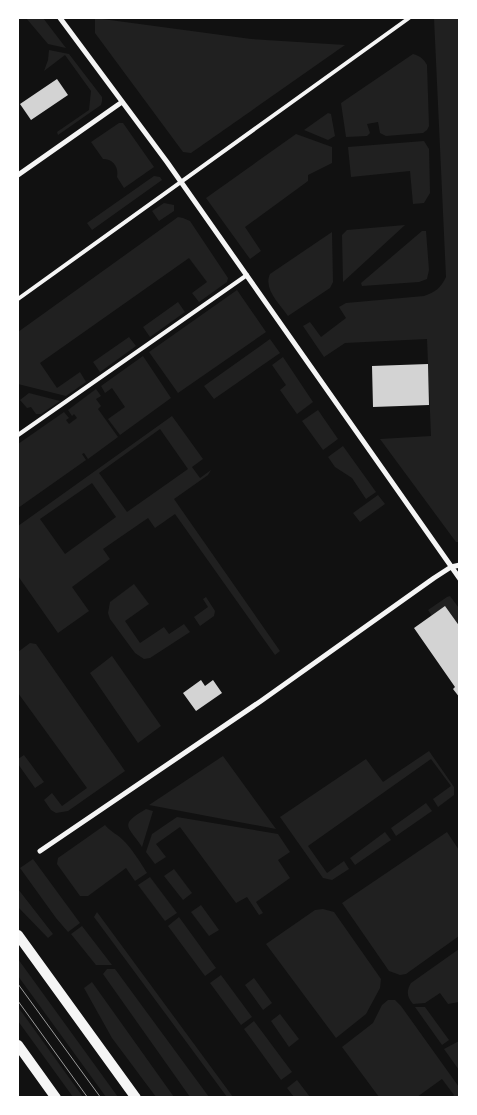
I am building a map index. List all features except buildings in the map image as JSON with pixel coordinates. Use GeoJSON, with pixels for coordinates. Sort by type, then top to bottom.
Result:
{"type":"FeatureCollection","features":[{"type":"Feature","properties":{"kind":"main road"},"geometry":{"type":"LineString","coordinates":[[18,935],[136,1098]]}},
{"type":"Feature","properties":{"kind":"main road"},"geometry":{"type":"LineString","coordinates":[[18,1045],[56,1098]]}},
{"type":"Feature","properties":{"kind":"street"},"geometry":{"type":"LineString","coordinates":[[60,18],[180,181],[460,579]]}},
{"type":"Feature","properties":{"kind":"street"},"geometry":{"type":"LineString","coordinates":[[18,175],[122,102]]}},
{"type":"Feature","properties":{"kind":"street"},"geometry":{"type":"LineString","coordinates":[[40,852],[261,701],[451,567],[460,565]]}},
{"type":"Feature","properties":{"kind":"lane"},"geometry":{"type":"LineString","coordinates":[[18,299],[409,18]]}},
{"type":"Feature","properties":{"kind":"lane"},"geometry":{"type":"LineString","coordinates":[[18,435],[247,275]]}},
{"type":"Feature","properties":{"kind":"shaded area"},"geometry":{"type":"Polygon","coordinates":[[[26,18],[43,18],[66,48],[48,44],[26,18]]]}},
{"type":"Feature","properties":{"kind":"shaded area"},"geometry":{"type":"Polygon","coordinates":[[[95,18],[251,39],[345,45],[191,153],[183,152],[95,33],[95,18]]]}},
{"type":"Feature","properties":{"kind":"shaded area"},"geometry":{"type":"Polygon","coordinates":[[[434,18],[459,18],[459,542],[456,542],[380,439],[431,436],[427,339],[345,343],[324,357],[303,326],[310,322],[321,337],[346,318],[339,307],[346,303],[424,296],[437,289],[446,277],[434,18]]]}},
{"type":"Feature","properties":{"kind":"shaded area"},"geometry":{"type":"Polygon","coordinates":[[[49,50],[69,54],[102,97],[101,105],[58,135],[57,132],[89,110],[91,91],[65,55],[44,71],[49,50]]]}},
{"type":"Feature","properties":{"kind":"shaded area"},"geometry":{"type":"Polygon","coordinates":[[[413,54],[422,58],[427,65],[429,126],[427,130],[423,133],[386,136],[380,133],[378,122],[367,124],[370,133],[367,136],[346,137],[341,103],[413,54]]]}},
{"type":"Feature","properties":{"kind":"shaded area"},"geometry":{"type":"Polygon","coordinates":[[[328,113],[331,114],[335,136],[328,140],[304,130],[328,113]]]}},
{"type":"Feature","properties":{"kind":"shaded area"},"geometry":{"type":"Polygon","coordinates":[[[119,123],[123,123],[154,167],[124,188],[117,177],[115,164],[110,160],[103,159],[91,142],[119,123]]]}},
{"type":"Feature","properties":{"kind":"shaded area"},"geometry":{"type":"Polygon","coordinates":[[[296,134],[332,147],[332,163],[308,175],[308,181],[245,227],[261,251],[250,259],[206,198],[296,134]]]}},
{"type":"Feature","properties":{"kind":"shaded area"},"geometry":{"type":"Polygon","coordinates":[[[424,141],[429,149],[430,193],[424,203],[413,204],[410,171],[351,177],[348,147],[424,141]]]}},
{"type":"Feature","properties":{"kind":"shaded area"},"geometry":{"type":"Polygon","coordinates":[[[154,176],[160,177],[162,180],[92,230],[87,223],[154,176]]]}},
{"type":"Feature","properties":{"kind":"shaded area"},"geometry":{"type":"Polygon","coordinates":[[[164,203],[174,205],[174,211],[159,221],[152,211],[164,203]]]}},
{"type":"Feature","properties":{"kind":"shaded area"},"geometry":{"type":"Polygon","coordinates":[[[178,217],[190,221],[228,278],[227,282],[199,302],[192,293],[207,282],[189,258],[40,363],[57,388],[80,372],[86,382],[66,396],[18,384],[18,332],[178,217]]]}},
{"type":"Feature","properties":{"kind":"shaded area"},"geometry":{"type":"Polygon","coordinates":[[[405,225],[343,282],[342,235],[347,230],[405,225]]]}},
{"type":"Feature","properties":{"kind":"shaded area"},"geometry":{"type":"Polygon","coordinates":[[[422,231],[426,231],[429,270],[427,279],[419,282],[362,286],[361,283],[422,231]]]}},
{"type":"Feature","properties":{"kind":"shaded area"},"geometry":{"type":"Polygon","coordinates":[[[332,232],[333,282],[330,288],[288,316],[271,291],[268,280],[270,274],[332,232]]]}},
{"type":"Feature","properties":{"kind":"shaded area"},"geometry":{"type":"Polygon","coordinates":[[[237,290],[266,332],[178,393],[149,352],[237,290]]]}},
{"type":"Feature","properties":{"kind":"shaded area"},"geometry":{"type":"Polygon","coordinates":[[[178,302],[185,312],[150,337],[143,327],[178,302]]]}},
{"type":"Feature","properties":{"kind":"shaded area"},"geometry":{"type":"Polygon","coordinates":[[[129,337],[136,346],[100,372],[93,362],[129,337]]]}},
{"type":"Feature","properties":{"kind":"shaded area"},"geometry":{"type":"Polygon","coordinates":[[[270,339],[280,353],[214,399],[204,386],[270,339]]]}},
{"type":"Feature","properties":{"kind":"shaded area"},"geometry":{"type":"Polygon","coordinates":[[[143,356],[171,398],[120,435],[108,419],[125,407],[112,388],[105,393],[101,386],[143,356]]]}},
{"type":"Feature","properties":{"kind":"shaded area"},"geometry":{"type":"Polygon","coordinates":[[[283,357],[313,402],[297,414],[280,390],[286,385],[272,365],[283,357]]]}},
{"type":"Feature","properties":{"kind":"shaded area"},"geometry":{"type":"Polygon","coordinates":[[[96,389],[101,396],[96,399],[101,406],[98,409],[118,437],[88,459],[84,453],[82,454],[86,460],[18,508],[18,444],[64,412],[69,418],[66,420],[69,424],[77,418],[74,414],[72,416],[68,410],[96,389]]]}},
{"type":"Feature","properties":{"kind":"shaded area"},"geometry":{"type":"Polygon","coordinates":[[[29,393],[60,401],[41,414],[36,414],[31,407],[27,408],[20,400],[29,393]]]}},
{"type":"Feature","properties":{"kind":"shaded area"},"geometry":{"type":"Polygon","coordinates":[[[318,410],[338,439],[323,450],[302,421],[318,410]]]}},
{"type":"Feature","properties":{"kind":"shaded area"},"geometry":{"type":"Polygon","coordinates":[[[172,416],[203,459],[192,467],[200,478],[211,470],[208,475],[174,499],[280,651],[275,655],[175,514],[155,528],[148,518],[103,549],[110,559],[72,587],[89,611],[58,633],[18,576],[18,526],[172,416]],[[160,429],[99,473],[127,512],[188,469],[160,429]],[[92,483],[40,519],[65,554],[116,517],[92,483]]]}},
{"type":"Feature","properties":{"kind":"shaded area"},"geometry":{"type":"Polygon","coordinates":[[[343,446],[376,492],[366,499],[352,478],[335,467],[328,457],[343,446]]]}},
{"type":"Feature","properties":{"kind":"shaded area"},"geometry":{"type":"Polygon","coordinates":[[[378,495],[385,504],[360,522],[353,513],[378,495]]]}},
{"type":"Feature","properties":{"kind":"shaded area"},"geometry":{"type":"Polygon","coordinates":[[[134,584],[149,604],[125,621],[140,643],[164,627],[169,634],[184,624],[190,632],[150,658],[144,659],[135,653],[110,619],[108,613],[110,602],[134,584]]]}},
{"type":"Feature","properties":{"kind":"shaded area"},"geometry":{"type":"Polygon","coordinates":[[[450,596],[459,608],[459,627],[432,616],[428,610],[450,596]]]}},
{"type":"Feature","properties":{"kind":"shaded area"},"geometry":{"type":"Polygon","coordinates":[[[206,597],[215,611],[214,616],[200,626],[194,617],[208,607],[203,599],[206,597]]]}},
{"type":"Feature","properties":{"kind":"shaded area"},"geometry":{"type":"Polygon","coordinates":[[[30,643],[36,644],[125,771],[68,811],[56,813],[51,810],[44,800],[52,793],[62,806],[87,788],[18,693],[18,652],[30,643]]]}},
{"type":"Feature","properties":{"kind":"shaded area"},"geometry":{"type":"Polygon","coordinates":[[[112,656],[161,726],[138,743],[90,673],[112,656]]]}},
{"type":"Feature","properties":{"kind":"shaded area"},"geometry":{"type":"Polygon","coordinates":[[[429,751],[454,787],[454,795],[438,807],[433,799],[451,786],[431,759],[308,846],[327,873],[344,861],[349,869],[332,880],[323,878],[280,817],[366,759],[383,782],[429,751]]]}},
{"type":"Feature","properties":{"kind":"shaded area"},"geometry":{"type":"Polygon","coordinates":[[[24,755],[44,782],[35,788],[18,764],[18,759],[24,755]]]}},
{"type":"Feature","properties":{"kind":"shaded area"},"geometry":{"type":"Polygon","coordinates":[[[223,756],[276,829],[149,805],[223,756]]]}},
{"type":"Feature","properties":{"kind":"shaded area"},"geometry":{"type":"Polygon","coordinates":[[[426,803],[432,811],[396,836],[391,828],[426,803]]]}},
{"type":"Feature","properties":{"kind":"shaded area"},"geometry":{"type":"Polygon","coordinates":[[[146,809],[153,811],[142,847],[128,826],[129,822],[137,814],[146,809]]]}},
{"type":"Feature","properties":{"kind":"shaded area"},"geometry":{"type":"Polygon","coordinates":[[[177,817],[278,834],[290,852],[278,860],[290,878],[256,902],[263,913],[259,915],[247,897],[236,903],[180,827],[156,844],[166,857],[155,864],[146,852],[152,834],[177,817]]]}},
{"type":"Feature","properties":{"kind":"shaded area"},"geometry":{"type":"Polygon","coordinates":[[[105,825],[127,844],[147,873],[135,881],[126,868],[88,896],[80,896],[57,864],[58,858],[105,825]]]}},
{"type":"Feature","properties":{"kind":"shaded area"},"geometry":{"type":"Polygon","coordinates":[[[385,832],[391,840],[355,865],[350,858],[385,832]]]}},
{"type":"Feature","properties":{"kind":"shaded area"},"geometry":{"type":"Polygon","coordinates":[[[447,832],[459,850],[459,936],[406,974],[400,975],[389,971],[342,903],[447,832]]]}},
{"type":"Feature","properties":{"kind":"shaded area"},"geometry":{"type":"Polygon","coordinates":[[[33,859],[80,923],[68,932],[20,868],[33,859]]]}},
{"type":"Feature","properties":{"kind":"shaded area"},"geometry":{"type":"Polygon","coordinates":[[[174,869],[192,893],[183,900],[164,876],[174,869]]]}},
{"type":"Feature","properties":{"kind":"shaded area"},"geometry":{"type":"Polygon","coordinates":[[[150,877],[177,913],[165,921],[138,885],[150,877]]]}},
{"type":"Feature","properties":{"kind":"shaded area"},"geometry":{"type":"Polygon","coordinates":[[[18,889],[53,934],[48,938],[18,907],[18,889]]]}},
{"type":"Feature","properties":{"kind":"shaded area"},"geometry":{"type":"Polygon","coordinates":[[[201,905],[219,930],[209,936],[191,912],[201,905]]]}},
{"type":"Feature","properties":{"kind":"shaded area"},"geometry":{"type":"Polygon","coordinates":[[[323,909],[334,912],[381,979],[380,988],[366,1014],[336,1038],[266,944],[315,910],[323,909]]]}},
{"type":"Feature","properties":{"kind":"shaded area"},"geometry":{"type":"Polygon","coordinates":[[[97,912],[233,1097],[227,1097],[94,917],[97,912]]]}},
{"type":"Feature","properties":{"kind":"shaded area"},"geometry":{"type":"Polygon","coordinates":[[[179,917],[216,968],[205,976],[168,926],[179,917]]]}},
{"type":"Feature","properties":{"kind":"shaded area"},"geometry":{"type":"Polygon","coordinates":[[[82,926],[112,965],[96,965],[71,934],[82,926]]]}},
{"type":"Feature","properties":{"kind":"shaded area"},"geometry":{"type":"Polygon","coordinates":[[[459,949],[459,1002],[448,1004],[440,993],[425,1003],[413,1004],[408,994],[411,983],[459,949]]]}},
{"type":"Feature","properties":{"kind":"shaded area"},"geometry":{"type":"Polygon","coordinates":[[[18,959],[118,1097],[106,1097],[18,976],[18,959]]]}},
{"type":"Feature","properties":{"kind":"shaded area"},"geometry":{"type":"Polygon","coordinates":[[[107,969],[115,969],[209,1097],[190,1097],[103,974],[107,969]]]}},
{"type":"Feature","properties":{"kind":"shaded area"},"geometry":{"type":"Polygon","coordinates":[[[221,975],[252,1017],[241,1025],[210,983],[221,975]]]}},
{"type":"Feature","properties":{"kind":"shaded area"},"geometry":{"type":"Polygon","coordinates":[[[254,978],[272,1003],[263,1010],[245,985],[254,978]]]}},
{"type":"Feature","properties":{"kind":"shaded area"},"geometry":{"type":"Polygon","coordinates":[[[92,982],[174,1097],[156,1097],[112,1038],[84,988],[92,982]]]}},
{"type":"Feature","properties":{"kind":"shaded area"},"geometry":{"type":"Polygon","coordinates":[[[388,1000],[395,1000],[401,1006],[459,1087],[459,1097],[452,1097],[454,1095],[442,1079],[417,1097],[379,1097],[342,1047],[373,1023],[382,1005],[388,1000]]]}},
{"type":"Feature","properties":{"kind":"shaded area"},"geometry":{"type":"Polygon","coordinates":[[[18,1007],[83,1097],[73,1097],[18,1021],[18,1007]]]}},
{"type":"Feature","properties":{"kind":"shaded area"},"geometry":{"type":"Polygon","coordinates":[[[415,1007],[425,1007],[449,1040],[442,1045],[415,1007]]]}},
{"type":"Feature","properties":{"kind":"shaded area"},"geometry":{"type":"Polygon","coordinates":[[[280,1014],[299,1039],[289,1047],[271,1021],[280,1014]]]}},
{"type":"Feature","properties":{"kind":"shaded area"},"geometry":{"type":"Polygon","coordinates":[[[254,1021],[292,1072],[281,1080],[244,1029],[254,1021]]]}},
{"type":"Feature","properties":{"kind":"shaded area"},"geometry":{"type":"Polygon","coordinates":[[[459,1041],[459,1070],[444,1049],[459,1041]]]}},
{"type":"Feature","properties":{"kind":"shaded area"},"geometry":{"type":"Polygon","coordinates":[[[297,1080],[310,1097],[294,1097],[287,1088],[297,1080]]]}},
{"type":"Feature","properties":{"kind":"tram line"},"geometry":{"type":"LineString","coordinates":[[18,984],[101,1098]]}},
{"type":"Feature","properties":{"kind":"tram line"},"geometry":{"type":"LineString","coordinates":[[18,1001],[88,1098]]}}]}
